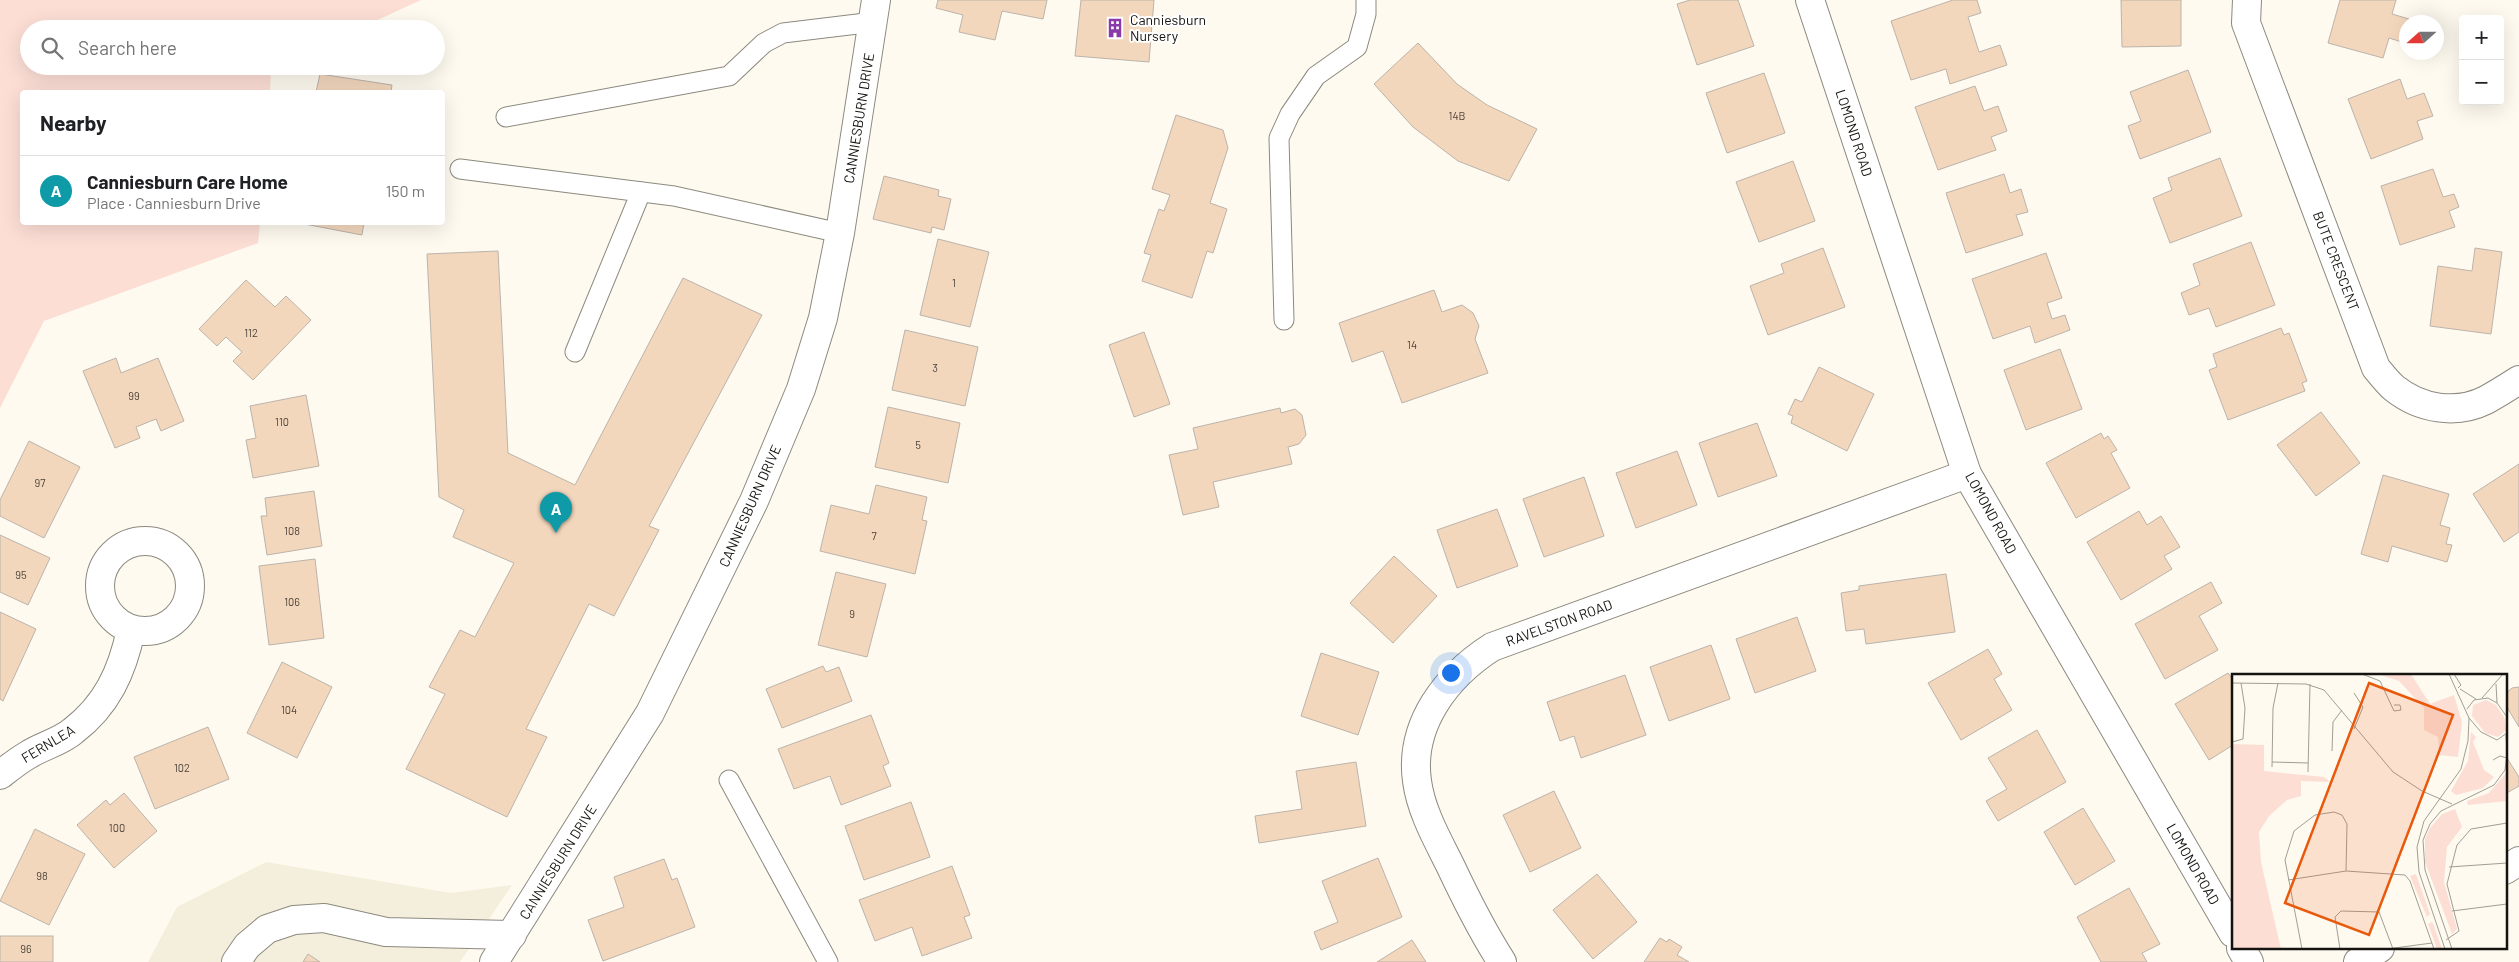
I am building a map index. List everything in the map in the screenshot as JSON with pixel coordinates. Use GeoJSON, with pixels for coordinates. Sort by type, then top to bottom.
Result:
{"type":"FeatureCollection","features":[{"type":"Feature","properties":{"kind":"street","name":"LOMOND ROAD"},"geometry":{"type":"LineString","coordinates":[[1810,0],[1967,474],[2232,931]]}},
{"type":"Feature","properties":{"kind":"street","name":"BUTE CRESCENT"},"geometry":{"type":"LineString","coordinates":[[2247,0],[2246,23],[2376,368],[2394,389],[2420,404],[2443,409],[2468,407],[2485,401],[2519,380]]}},
{"type":"Feature","properties":{"kind":"street","name":"CANNIESBURN DRIVE"},"geometry":{"type":"LineString","coordinates":[[494,962],[650,713],[754,501],[801,389],[823,318],[840,233],[875,11]]}},
{"type":"Feature","properties":{"kind":"street","name":"RAVELSTON ROAD"},"geometry":{"type":"LineString","coordinates":[[1502,962],[1482,930],[1428,822],[1416,782],[1415,755],[1422,730],[1433,706],[1450,680],[1468,662],[1492,647],[1967,474]]}},
{"type":"Feature","properties":{"kind":"street","name":"FERNLEA"},"geometry":{"type":"LineString","coordinates":[[0,775],[28,755],[72,732],[98,708],[115,684],[125,658],[130,630]]}},
{"type":"Feature","properties":{"kind":"street"},"geometry":{"type":"LineString","coordinates":[[2506,869],[2519,862]]}},
{"type":"Feature","properties":{"kind":"street"},"geometry":{"type":"LineString","coordinates":[[236,962],[247,946],[267,929],[294,920],[324,918],[386,932],[512,935]]}},
{"type":"Feature","properties":{"kind":"street"},"geometry":{"type":"LineString","coordinates":[[2243,950],[2249,962]]}},
{"type":"Feature","properties":{"kind":"street"},"geometry":{"type":"LineString","coordinates":[[2358,962],[2377,950]]}},
{"type":"Feature","properties":{"kind":"lane"},"geometry":{"type":"LineString","coordinates":[[1284,320],[1279,138],[1290,114],[1316,76],[1357,47],[1366,14],[1366,0]]}},
{"type":"Feature","properties":{"kind":"lane"},"geometry":{"type":"LineString","coordinates":[[506,117],[729,76],[764,43],[783,33],[875,11]]}},
{"type":"Feature","properties":{"kind":"lane"},"geometry":{"type":"LineString","coordinates":[[460,169],[674,196],[840,233]]}},
{"type":"Feature","properties":{"kind":"lane"},"geometry":{"type":"LineString","coordinates":[[576,352],[641,192]]}},
{"type":"Feature","properties":{"kind":"lane"},"geometry":{"type":"LineString","coordinates":[[729,780],[828,962]]}},
{"type":"Feature","properties":{"kind":"shaded area"},"geometry":{"type":"Polygon","coordinates":[[[0,0],[421,0],[378,20],[20,20],[20,75],[271,75],[270,90],[20,90],[20,225],[260,225],[258,243],[44,321],[0,408],[0,0]]]}},
{"type":"Feature","properties":{"kind":"shaded area"},"geometry":{"type":"Polygon","coordinates":[[[266,862],[451,893],[512,885],[460,962],[148,962],[177,907],[266,862]]]}},
{"type":"Feature","properties":{"kind":"building"},"geometry":{"type":"Polygon","coordinates":[[[938,0],[1047,0],[1043,19],[1002,11],[995,40],[959,32],[963,15],[936,8],[938,0]]]}},
{"type":"Feature","properties":{"kind":"building","name":"Canniesburn Nursery"},"geometry":{"type":"Polygon","coordinates":[[[1081,0],[1154,0],[1149,62],[1075,56],[1081,0]]]}},
{"type":"Feature","properties":{"kind":"building"},"geometry":{"type":"Polygon","coordinates":[[[1690,0],[1738,0],[1754,46],[1697,65],[1677,4],[1690,0]]]}},
{"type":"Feature","properties":{"kind":"building"},"geometry":{"type":"Polygon","coordinates":[[[1953,0],[1977,0],[1981,13],[1968,17],[1979,52],[2000,45],[2007,65],[1950,84],[1946,69],[1911,80],[1891,21],[1953,0]]]}},
{"type":"Feature","properties":{"kind":"building"},"geometry":{"type":"Polygon","coordinates":[[[2121,0],[2181,0],[2181,46],[2122,47],[2121,0]]]}},
{"type":"Feature","properties":{"kind":"building"},"geometry":{"type":"Polygon","coordinates":[[[2340,0],[2396,0],[2392,14],[2399,16],[2399,41],[2389,38],[2383,58],[2328,43],[2340,0]]]}},
{"type":"Feature","properties":{"kind":"building"},"geometry":{"type":"Polygon","coordinates":[[[1418,43],[1457,84],[1487,105],[1537,129],[1509,181],[1458,161],[1413,127],[1374,84],[1418,43]]]}},
{"type":"Feature","properties":{"kind":"building"},"geometry":{"type":"Polygon","coordinates":[[[2188,70],[2211,132],[2140,159],[2128,126],[2141,121],[2130,92],[2188,70]]]}},
{"type":"Feature","properties":{"kind":"building"},"geometry":{"type":"Polygon","coordinates":[[[1764,73],[1785,133],[1727,153],[1706,93],[1764,73]]]}},
{"type":"Feature","properties":{"kind":"building"},"geometry":{"type":"Polygon","coordinates":[[[320,75],[392,85],[391,90],[316,90],[320,75]]]}},
{"type":"Feature","properties":{"kind":"building"},"geometry":{"type":"Polygon","coordinates":[[[2400,79],[2407,99],[2424,93],[2433,116],[2417,121],[2423,139],[2371,159],[2348,99],[2400,79]]]}},
{"type":"Feature","properties":{"kind":"building"},"geometry":{"type":"Polygon","coordinates":[[[1975,86],[1984,111],[1998,106],[2007,131],[1991,137],[1996,150],[1938,170],[1915,107],[1975,86]]]}},
{"type":"Feature","properties":{"kind":"building"},"geometry":{"type":"Polygon","coordinates":[[[1176,115],[1223,130],[1228,148],[1210,203],[1227,209],[1213,253],[1207,251],[1192,298],[1142,281],[1151,255],[1144,253],[1159,209],[1164,211],[1170,195],[1152,189],[1176,115]]]}},
{"type":"Feature","properties":{"kind":"building"},"geometry":{"type":"Polygon","coordinates":[[[2220,158],[2242,216],[2170,243],[2153,198],[2172,190],[2168,178],[2220,158]]]}},
{"type":"Feature","properties":{"kind":"building"},"geometry":{"type":"Polygon","coordinates":[[[1793,161],[1815,221],[1759,242],[1736,182],[1793,161]]]}},
{"type":"Feature","properties":{"kind":"building"},"geometry":{"type":"Polygon","coordinates":[[[2433,169],[2443,197],[2454,194],[2459,207],[2449,211],[2455,227],[2400,245],[2381,186],[2433,169]]]}},
{"type":"Feature","properties":{"kind":"building"},"geometry":{"type":"Polygon","coordinates":[[[2004,174],[2010,193],[2021,189],[2028,212],[2016,215],[2023,235],[1966,253],[1946,193],[2004,174]]]}},
{"type":"Feature","properties":{"kind":"building"},"geometry":{"type":"Polygon","coordinates":[[[884,176],[939,190],[938,196],[951,199],[944,230],[932,227],[931,233],[873,219],[884,176]]]}},
{"type":"Feature","properties":{"kind":"building"},"geometry":{"type":"Polygon","coordinates":[[[310,225],[364,225],[362,235],[310,225]]]}},
{"type":"Feature","properties":{"kind":"building"},"geometry":{"type":"Polygon","coordinates":[[[938,239],[989,252],[970,327],[920,315],[938,239]]]}},
{"type":"Feature","properties":{"kind":"building"},"geometry":{"type":"Polygon","coordinates":[[[2251,242],[2275,305],[2216,327],[2209,308],[2189,315],[2181,293],[2200,285],[2193,264],[2251,242]]]}},
{"type":"Feature","properties":{"kind":"building"},"geometry":{"type":"Polygon","coordinates":[[[1823,248],[1845,307],[1768,335],[1750,286],[1784,273],[1781,264],[1823,248]]]}},
{"type":"Feature","properties":{"kind":"building"},"geometry":{"type":"Polygon","coordinates":[[[2475,248],[2502,252],[2491,334],[2430,326],[2438,266],[2472,271],[2475,248]]]}},
{"type":"Feature","properties":{"kind":"building"},"geometry":{"type":"Polygon","coordinates":[[[498,251],[508,453],[575,485],[683,278],[762,315],[649,526],[659,530],[614,616],[589,604],[526,729],[547,737],[507,817],[406,769],[445,694],[429,687],[460,630],[475,637],[514,563],[453,537],[464,510],[439,497],[427,254],[498,251]]]}},
{"type":"Feature","properties":{"kind":"building"},"geometry":{"type":"Polygon","coordinates":[[[2046,253],[2062,298],[2047,303],[2052,319],[2065,315],[2070,330],[2035,343],[2030,326],[1993,339],[1972,279],[2046,253]]]}},
{"type":"Feature","properties":{"kind":"building"},"geometry":{"type":"Polygon","coordinates":[[[246,280],[275,307],[286,296],[311,320],[253,380],[233,361],[242,352],[226,337],[217,346],[199,329],[246,280]]]}},
{"type":"Feature","properties":{"kind":"building"},"geometry":{"type":"Polygon","coordinates":[[[1434,290],[1442,312],[1462,305],[1473,313],[1479,326],[1475,339],[1488,373],[1402,403],[1383,351],[1352,362],[1339,323],[1434,290]]]}},
{"type":"Feature","properties":{"kind":"building"},"geometry":{"type":"Polygon","coordinates":[[[2281,328],[2284,335],[2289,333],[2307,381],[2302,383],[2305,391],[2228,420],[2209,370],[2217,367],[2213,354],[2281,328]]]}},
{"type":"Feature","properties":{"kind":"building"},"geometry":{"type":"Polygon","coordinates":[[[905,330],[978,347],[965,406],[892,390],[905,330]]]}},
{"type":"Feature","properties":{"kind":"building"},"geometry":{"type":"Polygon","coordinates":[[[1144,332],[1170,404],[1134,417],[1109,345],[1144,332]]]}},
{"type":"Feature","properties":{"kind":"building"},"geometry":{"type":"Polygon","coordinates":[[[2060,349],[2082,409],[2026,430],[2004,370],[2060,349]]]}},
{"type":"Feature","properties":{"kind":"building"},"geometry":{"type":"Polygon","coordinates":[[[116,358],[121,373],[158,358],[184,421],[161,431],[156,419],[136,427],[140,438],[115,448],[83,371],[116,358]]]}},
{"type":"Feature","properties":{"kind":"building"},"geometry":{"type":"Polygon","coordinates":[[[1819,367],[1874,394],[1847,451],[1791,423],[1793,416],[1788,414],[1795,399],[1802,402],[1819,367]]]}},
{"type":"Feature","properties":{"kind":"building"},"geometry":{"type":"Polygon","coordinates":[[[306,395],[319,466],[253,478],[246,440],[256,438],[250,406],[306,395]]]}},
{"type":"Feature","properties":{"kind":"building"},"geometry":{"type":"Polygon","coordinates":[[[888,407],[960,423],[948,483],[875,467],[888,407]]]}},
{"type":"Feature","properties":{"kind":"building"},"geometry":{"type":"Polygon","coordinates":[[[1280,408],[1281,413],[1295,409],[1302,415],[1306,435],[1299,444],[1288,447],[1292,464],[1213,482],[1219,507],[1183,515],[1169,455],[1198,449],[1193,428],[1280,408]]]}},
{"type":"Feature","properties":{"kind":"building"},"geometry":{"type":"Polygon","coordinates":[[[2321,412],[2360,463],[2316,496],[2277,445],[2321,412]]]}},
{"type":"Feature","properties":{"kind":"building"},"geometry":{"type":"Polygon","coordinates":[[[1757,423],[1777,476],[1718,497],[1699,443],[1757,423]]]}},
{"type":"Feature","properties":{"kind":"building"},"geometry":{"type":"Polygon","coordinates":[[[2101,433],[2104,439],[2108,436],[2117,450],[2111,453],[2130,488],[2076,518],[2046,463],[2101,433]]]}},
{"type":"Feature","properties":{"kind":"building"},"geometry":{"type":"Polygon","coordinates":[[[29,441],[80,467],[44,538],[0,516],[0,500],[29,441]]]}},
{"type":"Feature","properties":{"kind":"building"},"geometry":{"type":"Polygon","coordinates":[[[1677,451],[1697,505],[1636,528],[1616,473],[1677,451]]]}},
{"type":"Feature","properties":{"kind":"building"},"geometry":{"type":"Polygon","coordinates":[[[2519,464],[2519,532],[2504,542],[2473,494],[2519,464]]]}},
{"type":"Feature","properties":{"kind":"building"},"geometry":{"type":"Polygon","coordinates":[[[2383,475],[2449,494],[2440,525],[2450,528],[2446,544],[2452,545],[2447,562],[2392,546],[2388,562],[2361,554],[2383,475]]]}},
{"type":"Feature","properties":{"kind":"building"},"geometry":{"type":"Polygon","coordinates":[[[1584,477],[1604,536],[1544,557],[1523,499],[1584,477]]]}},
{"type":"Feature","properties":{"kind":"building"},"geometry":{"type":"Polygon","coordinates":[[[876,485],[927,497],[922,520],[927,521],[915,574],[820,551],[831,505],[869,514],[876,485]]]}},
{"type":"Feature","properties":{"kind":"building"},"geometry":{"type":"Polygon","coordinates":[[[314,491],[322,546],[267,555],[261,516],[267,516],[265,498],[314,491]]]}},
{"type":"Feature","properties":{"kind":"building"},"geometry":{"type":"Polygon","coordinates":[[[1497,509],[1518,566],[1457,588],[1437,530],[1497,509]]]}},
{"type":"Feature","properties":{"kind":"building"},"geometry":{"type":"Polygon","coordinates":[[[2139,511],[2147,525],[2161,516],[2180,547],[2164,556],[2172,569],[2121,600],[2087,542],[2139,511]]]}},
{"type":"Feature","properties":{"kind":"building"},"geometry":{"type":"Polygon","coordinates":[[[0,535],[50,558],[28,605],[0,592],[0,535]]]}},
{"type":"Feature","properties":{"kind":"building"},"geometry":{"type":"Polygon","coordinates":[[[1394,556],[1437,596],[1393,643],[1350,603],[1394,556]]]}},
{"type":"Feature","properties":{"kind":"building"},"geometry":{"type":"Polygon","coordinates":[[[315,559],[324,638],[269,645],[259,566],[315,559]]]}},
{"type":"Feature","properties":{"kind":"building"},"geometry":{"type":"Polygon","coordinates":[[[836,572],[886,584],[867,657],[818,645],[836,572]]]}},
{"type":"Feature","properties":{"kind":"building"},"geometry":{"type":"Polygon","coordinates":[[[1946,574],[1955,632],[1866,644],[1864,629],[1846,631],[1841,593],[1859,590],[1859,586],[1946,574]]]}},
{"type":"Feature","properties":{"kind":"building"},"geometry":{"type":"Polygon","coordinates":[[[2211,582],[2222,603],[2199,616],[2218,650],[2165,679],[2135,624],[2211,582]]]}},
{"type":"Feature","properties":{"kind":"building"},"geometry":{"type":"Polygon","coordinates":[[[0,612],[36,629],[3,701],[0,699],[0,612]]]}},
{"type":"Feature","properties":{"kind":"building"},"geometry":{"type":"Polygon","coordinates":[[[1797,617],[1816,671],[1755,693],[1736,639],[1797,617]]]}},
{"type":"Feature","properties":{"kind":"building"},"geometry":{"type":"Polygon","coordinates":[[[1711,645],[1730,699],[1669,721],[1650,667],[1711,645]]]}},
{"type":"Feature","properties":{"kind":"building"},"geometry":{"type":"Polygon","coordinates":[[[1988,649],[2002,674],[1994,679],[2012,710],[1961,740],[1928,683],[1988,649]]]}},
{"type":"Feature","properties":{"kind":"building"},"geometry":{"type":"Polygon","coordinates":[[[1321,653],[1379,672],[1358,735],[1301,716],[1321,653]]]}},
{"type":"Feature","properties":{"kind":"building"},"geometry":{"type":"Polygon","coordinates":[[[282,662],[332,687],[297,758],[247,733],[282,662]]]}},
{"type":"Feature","properties":{"kind":"building"},"geometry":{"type":"Polygon","coordinates":[[[823,666],[826,672],[839,667],[852,701],[782,728],[766,689],[823,666]]]}},
{"type":"Feature","properties":{"kind":"building"},"geometry":{"type":"Polygon","coordinates":[[[2228,673],[2232,679],[2232,746],[2209,760],[2175,704],[2228,673]]]}},
{"type":"Feature","properties":{"kind":"building"},"geometry":{"type":"Polygon","coordinates":[[[1625,675],[1646,735],[1581,758],[1574,736],[1560,741],[1547,702],[1625,675]]]}},
{"type":"Feature","properties":{"kind":"building"},"geometry":{"type":"Polygon","coordinates":[[[2519,687],[2519,727],[2506,706],[2506,693],[2512,688],[2519,687]]]}},
{"type":"Feature","properties":{"kind":"building"},"geometry":{"type":"Polygon","coordinates":[[[871,715],[889,763],[883,766],[891,786],[841,805],[830,776],[794,789],[778,749],[871,715]]]}},
{"type":"Feature","properties":{"kind":"building"},"geometry":{"type":"Polygon","coordinates":[[[208,727],[229,779],[155,809],[134,757],[208,727]]]}},
{"type":"Feature","properties":{"kind":"building"},"geometry":{"type":"Polygon","coordinates":[[[2037,730],[2066,782],[1998,821],[1986,801],[2007,789],[1988,758],[2037,730]]]}},
{"type":"Feature","properties":{"kind":"building"},"geometry":{"type":"Polygon","coordinates":[[[2506,757],[2519,777],[2519,786],[2506,793],[2506,757]]]}},
{"type":"Feature","properties":{"kind":"building"},"geometry":{"type":"Polygon","coordinates":[[[1356,762],[1366,826],[1259,843],[1255,816],[1302,809],[1296,771],[1356,762]]]}},
{"type":"Feature","properties":{"kind":"building"},"geometry":{"type":"Polygon","coordinates":[[[1554,791],[1581,848],[1530,872],[1503,815],[1554,791]]]}},
{"type":"Feature","properties":{"kind":"building"},"geometry":{"type":"Polygon","coordinates":[[[124,793],[157,831],[114,868],[77,825],[106,800],[110,805],[124,793]]]}},
{"type":"Feature","properties":{"kind":"building"},"geometry":{"type":"Polygon","coordinates":[[[911,802],[930,857],[864,880],[845,826],[911,802]]]}},
{"type":"Feature","properties":{"kind":"building"},"geometry":{"type":"Polygon","coordinates":[[[2083,808],[2115,861],[2075,885],[2044,832],[2083,808]]]}},
{"type":"Feature","properties":{"kind":"building"},"geometry":{"type":"Polygon","coordinates":[[[35,829],[85,854],[49,925],[0,901],[35,829]]]}},
{"type":"Feature","properties":{"kind":"building"},"geometry":{"type":"Polygon","coordinates":[[[1378,858],[1402,917],[1321,950],[1314,932],[1338,922],[1322,881],[1378,858]]]}},
{"type":"Feature","properties":{"kind":"building"},"geometry":{"type":"Polygon","coordinates":[[[664,859],[672,880],[677,878],[695,927],[603,961],[588,920],[624,907],[614,877],[664,859]]]}},
{"type":"Feature","properties":{"kind":"building"},"geometry":{"type":"Polygon","coordinates":[[[952,866],[970,915],[964,917],[972,938],[922,956],[912,927],[875,941],[859,900],[952,866]]]}},
{"type":"Feature","properties":{"kind":"building"},"geometry":{"type":"Polygon","coordinates":[[[1597,874],[1637,922],[1593,959],[1553,910],[1597,874]]]}},
{"type":"Feature","properties":{"kind":"building"},"geometry":{"type":"Polygon","coordinates":[[[2129,888],[2160,944],[2142,953],[2147,962],[2101,962],[2077,917],[2129,888]]]}},
{"type":"Feature","properties":{"kind":"building"},"geometry":{"type":"Polygon","coordinates":[[[0,936],[53,936],[53,962],[0,962],[0,936]]]}},
{"type":"Feature","properties":{"kind":"building"},"geometry":{"type":"Polygon","coordinates":[[[1660,938],[1667,942],[1669,939],[1682,947],[1677,955],[1689,962],[1644,962],[1660,938]]]}},
{"type":"Feature","properties":{"kind":"building"},"geometry":{"type":"Polygon","coordinates":[[[1412,940],[1426,962],[1377,962],[1412,940]]]}},
{"type":"Feature","properties":{"kind":"building"},"geometry":{"type":"Polygon","coordinates":[[[308,954],[320,962],[303,962],[308,954]]]}},
{"type":"Feature","properties":{"kind":"place","name":"Canniesburn Nursery"},"geometry":{"type":"Point","coordinates":[1115,28]}},
{"type":"Feature","properties":{"kind":"place","name":"Canniesburn Care Home"},"geometry":{"type":"Point","coordinates":[556,533]}}]}
